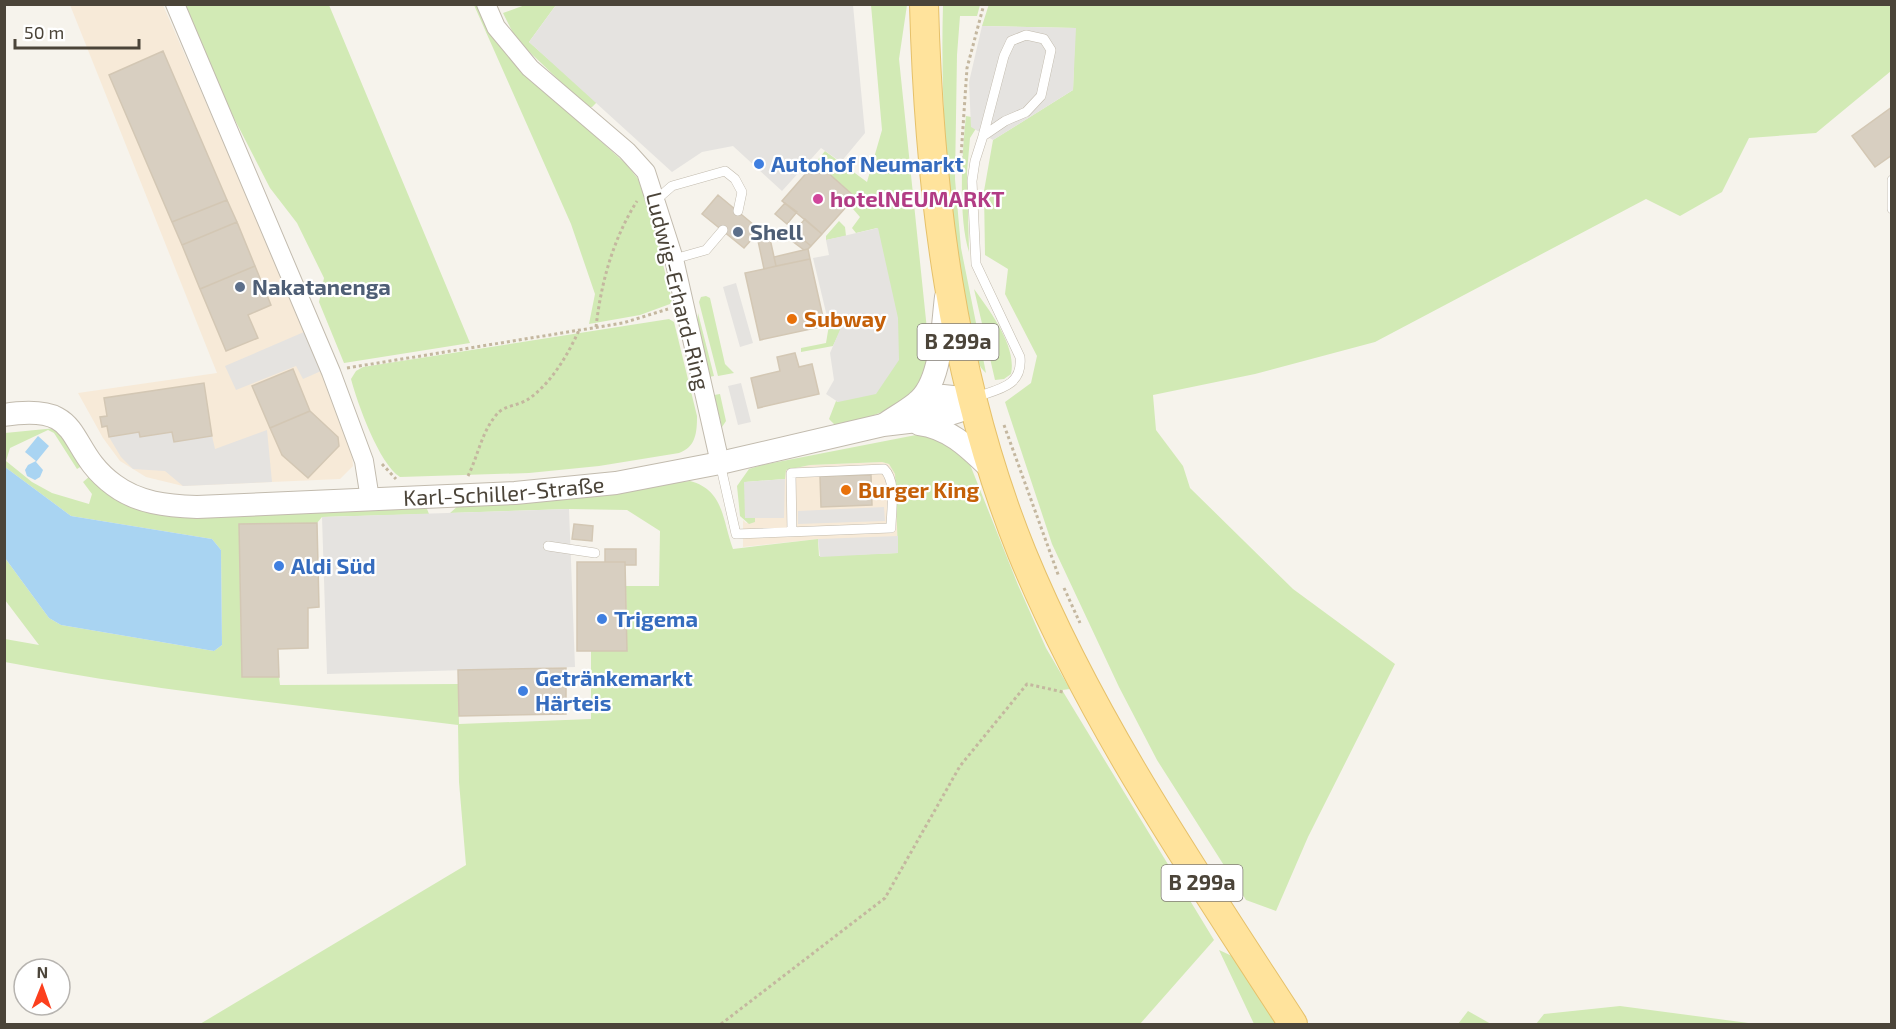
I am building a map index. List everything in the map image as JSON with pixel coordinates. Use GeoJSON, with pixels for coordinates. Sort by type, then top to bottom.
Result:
{"type":"FeatureCollection","features":[{"type":"Feature","properties":{"kind":"main road","name":"B 299a"},"geometry":{"type":"LineString","coordinates":[[924,4],[929,97],[947,284],[972,399],[993,471],[1036,587],[1088,692],[1160,816],[1293,1024]]}},
{"type":"Feature","properties":{"kind":"street"},"geometry":{"type":"LineString","coordinates":[[175,4],[331,372],[364,461],[370,499]]}},
{"type":"Feature","properties":{"kind":"street","name":"Ludwig-Erhard-Ring"},"geometry":{"type":"LineString","coordinates":[[486,4],[496,27],[530,68],[638,161],[646,172],[674,259],[720,463]]}},
{"type":"Feature","properties":{"kind":"street"},"geometry":{"type":"LineString","coordinates":[[915,412],[937,364],[947,284]]}},
{"type":"Feature","properties":{"kind":"street"},"geometry":{"type":"LineString","coordinates":[[915,412],[943,396],[972,399]]}},
{"type":"Feature","properties":{"kind":"street","name":"Karl-Schiller-Straße"},"geometry":{"type":"LineString","coordinates":[[4,415],[44,412],[54,416],[64,422],[94,464],[113,485],[140,500],[197,507],[557,490],[642,479],[883,425],[915,412]]}},
{"type":"Feature","properties":{"kind":"street"},"geometry":{"type":"LineString","coordinates":[[915,412],[932,426],[950,434],[993,471]]}},
{"type":"Feature","properties":{"kind":"lane"},"geometry":{"type":"LineString","coordinates":[[972,399],[1009,386],[1019,375],[1021,366],[1020,357],[976,264],[972,181],[975,161],[1004,56],[1011,40],[1026,35],[1044,39],[1051,50],[1041,96],[1026,112],[1005,121],[983,136]]}},
{"type":"Feature","properties":{"kind":"lane"},"geometry":{"type":"LineString","coordinates":[[654,195],[672,186],[725,171],[735,179],[742,192],[738,211]]}},
{"type":"Feature","properties":{"kind":"lane"},"geometry":{"type":"LineString","coordinates":[[1892,180],[1892,209]]}},
{"type":"Feature","properties":{"kind":"lane"},"geometry":{"type":"LineString","coordinates":[[674,259],[706,250],[723,230]]}},
{"type":"Feature","properties":{"kind":"lane"},"geometry":{"type":"LineString","coordinates":[[720,463],[736,534],[792,532],[891,528],[891,480],[884,469],[791,473],[792,532]]}},
{"type":"Feature","properties":{"kind":"lane"},"geometry":{"type":"LineString","coordinates":[[548,546],[595,553]]}},
{"type":"Feature","properties":{"kind":"path"},"geometry":{"type":"LineString","coordinates":[[596,327],[600,290],[621,231],[637,201],[654,195]]}},
{"type":"Feature","properties":{"kind":"path"},"geometry":{"type":"LineString","coordinates":[[360,365],[596,327],[645,317],[683,304]]}},
{"type":"Feature","properties":{"kind":"path"},"geometry":{"type":"LineString","coordinates":[[478,478],[467,478],[488,429],[499,411],[528,399],[543,384],[570,351],[579,330]]}},
{"type":"Feature","properties":{"kind":"path"},"geometry":{"type":"LineString","coordinates":[[380,461],[390,475],[402,480]]}},
{"type":"Feature","properties":{"kind":"path"},"geometry":{"type":"LineString","coordinates":[[721,1024],[885,898],[960,766],[1027,684],[1071,693]]}},
{"type":"Feature","properties":{"kind":"shaded area"},"geometry":{"type":"Polygon","coordinates":[[[70,5],[163,5],[301,319],[352,454],[353,466],[340,479],[183,486],[146,477],[120,461],[103,438],[78,393],[217,373],[70,5]]]}},
{"type":"Feature","properties":{"kind":"shaded area"},"geometry":{"type":"Polygon","coordinates":[[[556,5],[853,5],[865,133],[841,162],[821,148],[782,191],[733,146],[702,152],[672,172],[529,42],[556,5]]]}},
{"type":"Feature","properties":{"kind":"shaded area"},"geometry":{"type":"Polygon","coordinates":[[[982,26],[1076,28],[1073,90],[993,140],[971,127],[969,82],[982,26]]]}},
{"type":"Feature","properties":{"kind":"shaded area"},"geometry":{"type":"Polygon","coordinates":[[[878,228],[898,318],[899,360],[876,394],[838,402],[826,394],[834,380],[830,353],[842,325],[829,325],[813,258],[829,255],[826,240],[878,228]]]}},
{"type":"Feature","properties":{"kind":"shaded area"},"geometry":{"type":"Polygon","coordinates":[[[736,283],[753,343],[740,347],[723,287],[736,283]]]}},
{"type":"Feature","properties":{"kind":"shaded area"},"geometry":{"type":"Polygon","coordinates":[[[304,332],[321,371],[303,379],[296,366],[236,390],[225,366],[304,332]]]}},
{"type":"Feature","properties":{"kind":"shaded area"},"geometry":{"type":"Polygon","coordinates":[[[741,383],[751,422],[738,425],[728,386],[741,383]]]}},
{"type":"Feature","properties":{"kind":"shaded area"},"geometry":{"type":"Polygon","coordinates":[[[267,430],[272,482],[183,486],[165,471],[133,469],[121,457],[109,437],[139,432],[140,437],[172,432],[174,442],[212,436],[215,449],[267,430]]]}},
{"type":"Feature","properties":{"kind":"shaded area"},"geometry":{"type":"Polygon","coordinates":[[[882,462],[889,464],[895,474],[898,553],[818,539],[743,547],[743,520],[746,523],[755,518],[786,470],[810,465],[882,462]]]}},
{"type":"Feature","properties":{"kind":"shaded area"},"geometry":{"type":"Polygon","coordinates":[[[785,479],[784,518],[745,518],[744,482],[785,479]]]}},
{"type":"Feature","properties":{"kind":"shaded area"},"geometry":{"type":"Polygon","coordinates":[[[884,507],[885,521],[798,524],[798,511],[884,507]]]}},
{"type":"Feature","properties":{"kind":"shaded area"},"geometry":{"type":"Polygon","coordinates":[[[569,509],[575,667],[327,674],[322,517],[569,509]]]}},
{"type":"Feature","properties":{"kind":"shaded area"},"geometry":{"type":"Polygon","coordinates":[[[898,536],[898,553],[820,557],[818,539],[898,536]]]}},
{"type":"Feature","properties":{"kind":"green space"},"geometry":{"type":"Polygon","coordinates":[[[989,4],[1891,5],[1891,71],[1816,133],[1749,138],[1722,192],[1680,216],[1646,199],[1375,342],[1255,374],[1153,395],[1156,430],[1183,466],[1190,488],[1293,589],[1395,664],[1308,837],[1276,911],[1246,900],[1157,760],[1119,687],[1052,544],[1005,402],[1031,383],[1037,356],[1005,294],[1008,269],[985,255],[984,191],[993,140],[1073,90],[1075,28],[982,26],[989,4]]]}},
{"type":"Feature","properties":{"kind":"green space"},"geometry":{"type":"Polygon","coordinates":[[[182,5],[329,5],[470,343],[344,363],[319,302],[324,278],[297,223],[270,188],[220,91],[182,5]]]}},
{"type":"Feature","properties":{"kind":"green space"},"geometry":{"type":"Polygon","coordinates":[[[474,5],[480,5],[514,63],[626,164],[643,185],[672,300],[670,304],[640,315],[589,324],[595,294],[571,224],[474,5]]]}},
{"type":"Feature","properties":{"kind":"green space"},"geometry":{"type":"Polygon","coordinates":[[[525,5],[556,5],[529,42],[597,102],[592,107],[587,107],[516,39],[503,13],[525,5]]]}},
{"type":"Feature","properties":{"kind":"green space"},"geometry":{"type":"Polygon","coordinates":[[[871,5],[907,5],[899,59],[929,349],[925,368],[918,384],[909,395],[885,411],[836,426],[829,419],[836,401],[838,402],[877,228],[856,233],[852,228],[860,217],[853,209],[863,199],[855,197],[816,162],[825,151],[867,182],[882,130],[871,5]]]}},
{"type":"Feature","properties":{"kind":"green space"},"geometry":{"type":"Polygon","coordinates":[[[943,5],[980,5],[977,16],[960,16],[957,55],[955,179],[961,248],[986,373],[981,368],[973,348],[955,241],[944,123],[943,5]]]}},
{"type":"Feature","properties":{"kind":"green space"},"geometry":{"type":"Polygon","coordinates":[[[966,116],[982,119],[970,138],[967,172],[969,252],[962,203],[966,116]]]}},
{"type":"Feature","properties":{"kind":"green space"},"geometry":{"type":"Polygon","coordinates":[[[839,221],[845,227],[846,236],[826,240],[826,236],[839,221]]]}},
{"type":"Feature","properties":{"kind":"green space"},"geometry":{"type":"Polygon","coordinates":[[[974,289],[1001,329],[1010,352],[1011,374],[1004,379],[995,380],[974,289]]]}},
{"type":"Feature","properties":{"kind":"green space"},"geometry":{"type":"Polygon","coordinates":[[[701,297],[710,298],[725,364],[734,373],[718,376],[699,302],[701,297]]]}},
{"type":"Feature","properties":{"kind":"green space"},"geometry":{"type":"Polygon","coordinates":[[[698,313],[714,376],[709,377],[697,325],[698,313]]]}},
{"type":"Feature","properties":{"kind":"green space"},"geometry":{"type":"Polygon","coordinates":[[[669,319],[674,322],[697,416],[696,433],[692,443],[679,453],[599,466],[529,473],[400,477],[392,470],[377,446],[351,379],[356,371],[363,367],[669,319]]]}},
{"type":"Feature","properties":{"kind":"green space"},"geometry":{"type":"Polygon","coordinates":[[[829,325],[843,325],[833,346],[801,352],[801,348],[826,343],[829,325]]]}},
{"type":"Feature","properties":{"kind":"green space"},"geometry":{"type":"Polygon","coordinates":[[[720,394],[726,421],[722,427],[714,395],[720,394]]]}},
{"type":"Feature","properties":{"kind":"green space"},"geometry":{"type":"Polygon","coordinates":[[[56,428],[82,466],[77,469],[54,433],[48,430],[10,448],[6,461],[32,482],[52,493],[89,504],[92,494],[83,482],[90,476],[132,505],[427,509],[429,514],[322,517],[317,523],[239,525],[242,677],[279,677],[280,685],[458,684],[459,724],[591,719],[591,651],[627,651],[626,586],[659,586],[660,531],[627,510],[569,509],[450,513],[459,505],[690,481],[710,491],[716,499],[733,549],[818,539],[819,556],[898,553],[895,474],[889,464],[882,462],[810,465],[786,470],[785,479],[745,482],[745,518],[755,518],[755,522],[749,524],[740,516],[737,486],[749,469],[762,465],[916,435],[941,438],[969,462],[1046,648],[1070,689],[1062,690],[1214,940],[1140,1024],[200,1024],[466,865],[459,782],[458,725],[174,690],[5,662],[5,639],[39,645],[5,600],[5,558],[49,618],[61,625],[214,651],[222,645],[221,550],[212,539],[71,516],[5,467],[5,433],[56,428]]]}},
{"type":"Feature","properties":{"kind":"green space"},"geometry":{"type":"Polygon","coordinates":[[[1219,950],[1232,956],[1277,1024],[1254,1024],[1219,950]]]}},
{"type":"Feature","properties":{"kind":"green space"},"geometry":{"type":"Polygon","coordinates":[[[1620,1006],[1756,1024],[1536,1024],[1544,1014],[1620,1006]]]}},
{"type":"Feature","properties":{"kind":"green space"},"geometry":{"type":"Polygon","coordinates":[[[1468,1011],[1491,1024],[1458,1024],[1468,1011]]]}},
{"type":"Feature","properties":{"kind":"water"},"geometry":{"type":"Polygon","coordinates":[[[38,436],[49,446],[36,462],[43,470],[40,477],[35,480],[27,476],[25,470],[28,465],[36,461],[25,452],[38,436]]]}},
{"type":"Feature","properties":{"kind":"water"},"geometry":{"type":"Polygon","coordinates":[[[5,467],[71,516],[212,539],[221,550],[222,645],[214,651],[61,625],[49,618],[5,558],[5,467]]]}},
{"type":"Feature","properties":{"kind":"building"},"geometry":{"type":"Polygon","coordinates":[[[163,51],[227,200],[172,222],[109,75],[163,51]]]}},
{"type":"Feature","properties":{"kind":"building"},"geometry":{"type":"Polygon","coordinates":[[[1892,107],[1892,155],[1875,167],[1852,136],[1892,107]]]}},
{"type":"Feature","properties":{"kind":"building","name":"hotelNEUMARKT"},"geometry":{"type":"Polygon","coordinates":[[[816,162],[855,197],[822,234],[782,201],[816,162]]]}},
{"type":"Feature","properties":{"kind":"building"},"geometry":{"type":"Polygon","coordinates":[[[718,195],[760,230],[744,248],[702,214],[718,195]]]}},
{"type":"Feature","properties":{"kind":"building"},"geometry":{"type":"Polygon","coordinates":[[[227,200],[237,222],[182,245],[172,222],[227,200]]]}},
{"type":"Feature","properties":{"kind":"building"},"geometry":{"type":"Polygon","coordinates":[[[785,203],[797,212],[787,224],[775,214],[785,203]]]}},
{"type":"Feature","properties":{"kind":"building"},"geometry":{"type":"Polygon","coordinates":[[[805,219],[822,234],[811,246],[794,232],[805,219]]]}},
{"type":"Feature","properties":{"kind":"building"},"geometry":{"type":"Polygon","coordinates":[[[237,222],[255,266],[200,289],[182,245],[237,222]]]}},
{"type":"Feature","properties":{"kind":"building"},"geometry":{"type":"Polygon","coordinates":[[[794,232],[811,246],[808,249],[804,250],[788,238],[794,232]]]}},
{"type":"Feature","properties":{"kind":"building"},"geometry":{"type":"Polygon","coordinates":[[[769,234],[776,266],[764,269],[757,236],[769,234]]]}},
{"type":"Feature","properties":{"kind":"building"},"geometry":{"type":"Polygon","coordinates":[[[808,249],[810,259],[776,266],[774,257],[808,249]]]}},
{"type":"Feature","properties":{"kind":"building"},"geometry":{"type":"Polygon","coordinates":[[[810,259],[825,326],[760,340],[745,273],[810,259]]]}},
{"type":"Feature","properties":{"kind":"building"},"geometry":{"type":"Polygon","coordinates":[[[255,266],[271,305],[248,315],[258,338],[226,351],[200,289],[255,266]]]}},
{"type":"Feature","properties":{"kind":"building"},"geometry":{"type":"Polygon","coordinates":[[[795,353],[799,367],[812,364],[819,394],[758,408],[751,378],[780,371],[777,357],[795,353]]]}},
{"type":"Feature","properties":{"kind":"building"},"geometry":{"type":"Polygon","coordinates":[[[293,369],[310,411],[270,428],[252,386],[293,369]]]}},
{"type":"Feature","properties":{"kind":"building"},"geometry":{"type":"Polygon","coordinates":[[[204,383],[212,436],[174,442],[172,432],[140,437],[139,432],[109,437],[107,426],[102,427],[100,417],[107,416],[104,398],[204,383]]]}},
{"type":"Feature","properties":{"kind":"building"},"geometry":{"type":"Polygon","coordinates":[[[310,411],[338,437],[339,446],[308,478],[282,455],[270,428],[310,411]]]}},
{"type":"Feature","properties":{"kind":"building","name":"Burger King"},"geometry":{"type":"Polygon","coordinates":[[[871,475],[872,505],[821,507],[820,476],[871,475]]]}},
{"type":"Feature","properties":{"kind":"building","name":"Aldi Süd"},"geometry":{"type":"Polygon","coordinates":[[[317,523],[319,607],[308,608],[308,648],[278,649],[279,677],[242,677],[239,524],[317,523]]]}},
{"type":"Feature","properties":{"kind":"building"},"geometry":{"type":"Polygon","coordinates":[[[574,524],[593,526],[592,541],[572,539],[574,524]]]}},
{"type":"Feature","properties":{"kind":"building"},"geometry":{"type":"Polygon","coordinates":[[[605,549],[636,549],[636,565],[625,565],[625,562],[605,562],[605,549]]]}},
{"type":"Feature","properties":{"kind":"building","name":"Trigema"},"geometry":{"type":"Polygon","coordinates":[[[577,562],[625,562],[627,651],[577,651],[577,562]]]}},
{"type":"Feature","properties":{"kind":"building"},"geometry":{"type":"Polygon","coordinates":[[[566,668],[566,714],[459,716],[458,670],[566,668]]]}},
{"type":"Feature","properties":{"kind":"place","name":"Autohof Neumarkt"},"geometry":{"type":"Point","coordinates":[759,164]}},
{"type":"Feature","properties":{"kind":"place","name":"hotelNEUMARKT"},"geometry":{"type":"Point","coordinates":[818,199]}},
{"type":"Feature","properties":{"kind":"place","name":"Shell"},"geometry":{"type":"Point","coordinates":[738,232]}},
{"type":"Feature","properties":{"kind":"place","name":"Nakatanenga"},"geometry":{"type":"Point","coordinates":[240,287]}},
{"type":"Feature","properties":{"kind":"place","name":"Subway"},"geometry":{"type":"Point","coordinates":[792,319]}},
{"type":"Feature","properties":{"kind":"place","name":"Burger King"},"geometry":{"type":"Point","coordinates":[846,490]}},
{"type":"Feature","properties":{"kind":"place","name":"Aldi Süd"},"geometry":{"type":"Point","coordinates":[279,566]}},
{"type":"Feature","properties":{"kind":"place","name":"Trigema"},"geometry":{"type":"Point","coordinates":[602,619]}},
{"type":"Feature","properties":{"kind":"place","name":"Getränkemarkt Härteis"},"geometry":{"type":"Point","coordinates":[523,691]}}]}
